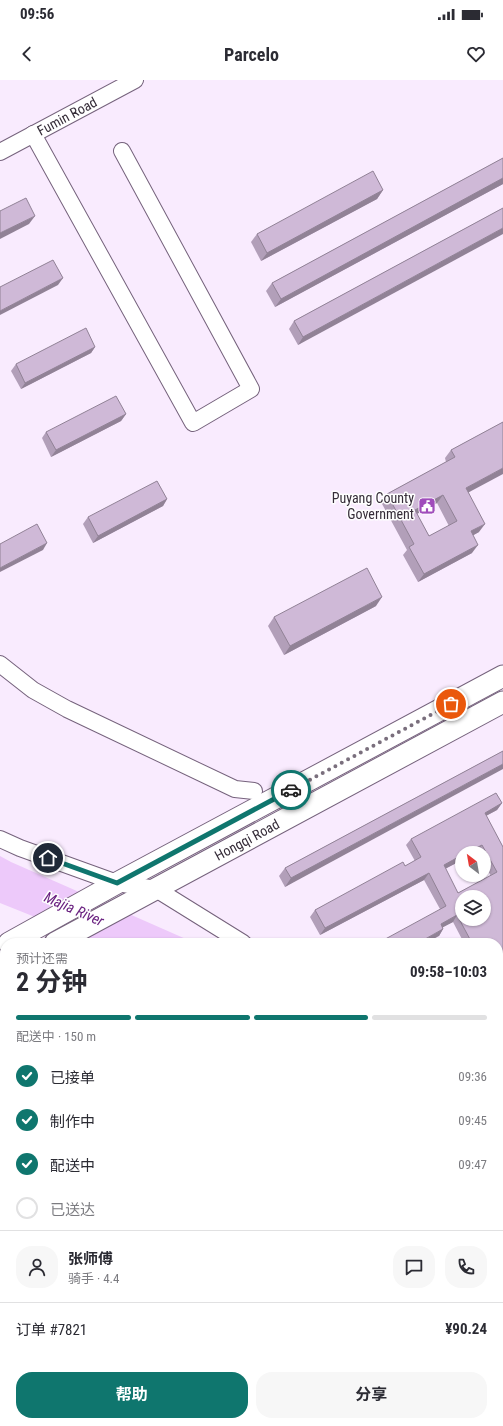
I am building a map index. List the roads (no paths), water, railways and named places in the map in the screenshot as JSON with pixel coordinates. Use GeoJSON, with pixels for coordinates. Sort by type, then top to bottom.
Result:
{"type":"FeatureCollection","features":[{"type":"Feature","properties":{"kind":"main road","name":"Hongqi Road"},"geometry":{"type":"LineString","coordinates":[[18,938],[503,676]]}},
{"type":"Feature","properties":{"kind":"main road","name":"Hongqi Road"},"geometry":{"type":"LineString","coordinates":[[65,938],[503,702]]}},
{"type":"Feature","properties":{"kind":"main road"},"geometry":{"type":"LineString","coordinates":[[385,739],[397,760]]}},
{"type":"Feature","properties":{"kind":"street","name":"Fumin Road"},"geometry":{"type":"LineString","coordinates":[[0,152],[134,80]]}},
{"type":"Feature","properties":{"kind":"street"},"geometry":{"type":"LineString","coordinates":[[33,134],[193,423],[251,389],[122,151]]}},
{"type":"Feature","properties":{"kind":"street"},"geometry":{"type":"LineString","coordinates":[[0,664],[33,690],[67,708],[235,789],[254,791]]}},
{"type":"Feature","properties":{"kind":"street"},"geometry":{"type":"LineString","coordinates":[[0,839],[110,887],[156,889],[235,938]]}},
{"type":"Feature","properties":{"kind":"water","name":"Majia River"},"geometry":{"type":"Polygon","coordinates":[[[0,856],[184,938],[88,938],[0,903],[0,856]]]}},
{"type":"Feature","properties":{"kind":"place","name":"Puyang County Government"},"geometry":{"type":"Point","coordinates":[427,506]}}]}
